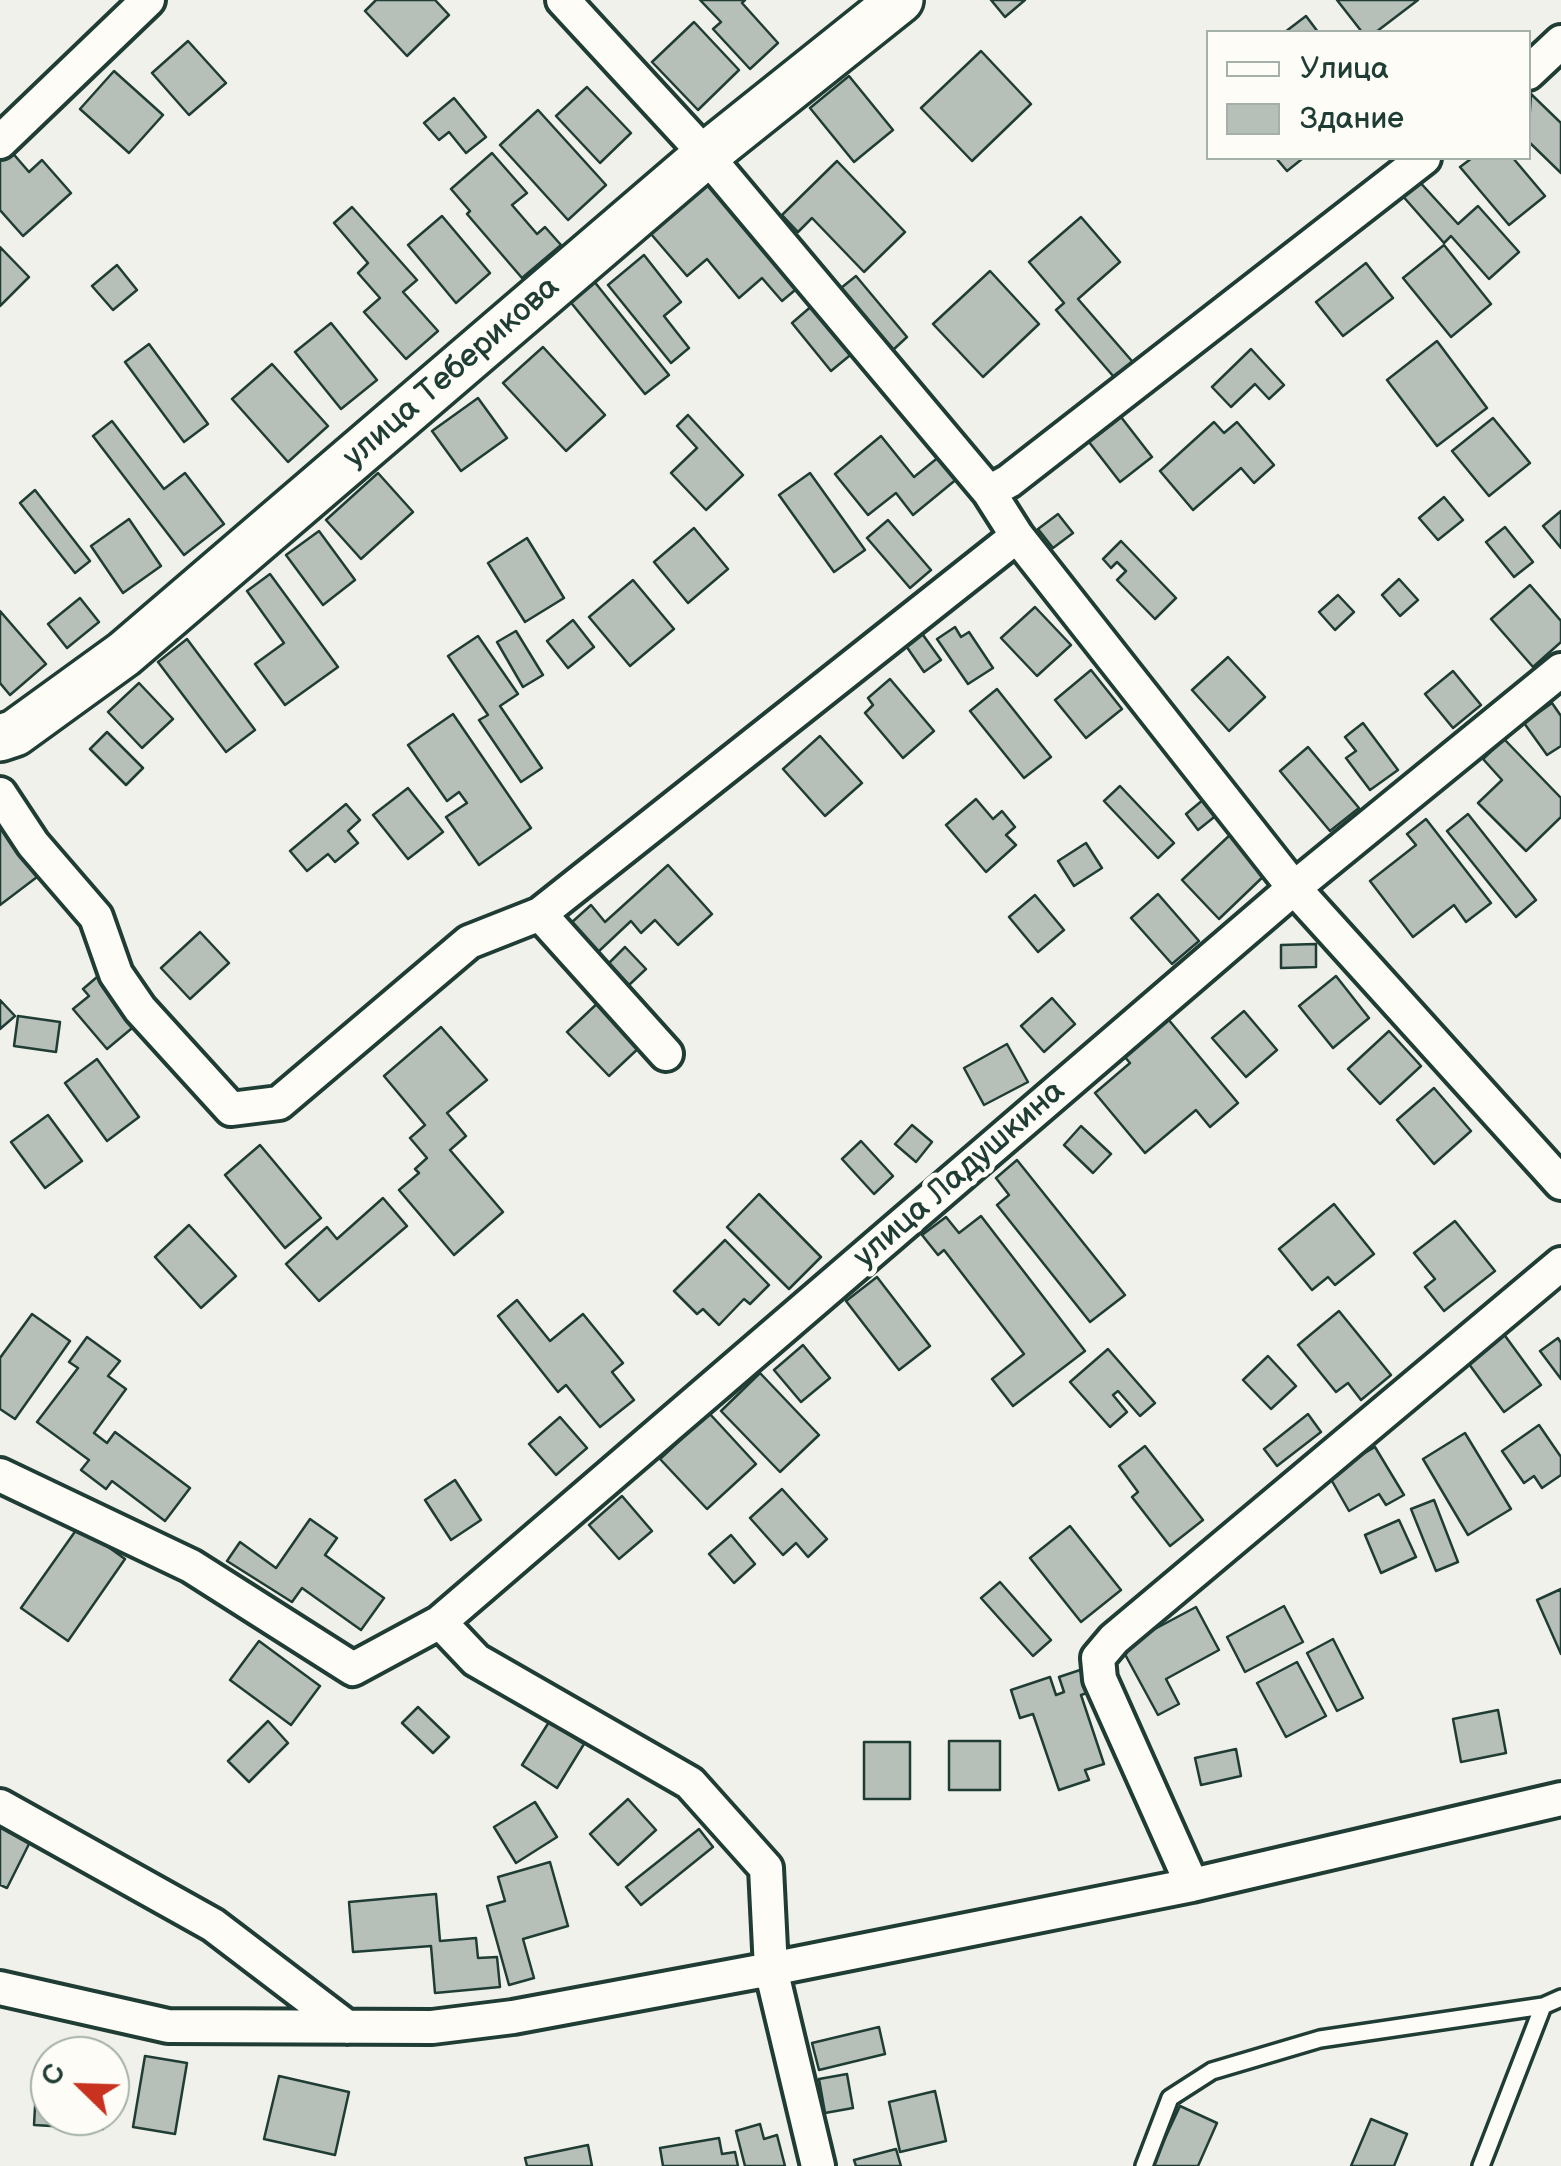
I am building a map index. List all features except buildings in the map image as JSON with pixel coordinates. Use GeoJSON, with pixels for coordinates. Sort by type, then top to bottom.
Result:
{"type":"FeatureCollection","features":[{"type":"Feature","properties":{"kind":"street"},"geometry":{"type":"LineString","coordinates":[[0,142],[148,0]]}},
{"type":"Feature","properties":{"kind":"street"},"geometry":{"type":"LineString","coordinates":[[563,0],[706,155],[989,492],[1017,536],[1294,888],[1561,1183]]}},
{"type":"Feature","properties":{"kind":"street","name":"улица Теберикова"},"geometry":{"type":"LineString","coordinates":[[0,738],[15,733],[124,654],[706,155],[900,0]]}},
{"type":"Feature","properties":{"kind":"street"},"geometry":{"type":"LineString","coordinates":[[1531,70],[1561,42]]}},
{"type":"Feature","properties":{"kind":"street"},"geometry":{"type":"LineString","coordinates":[[989,492],[1009,481],[1157,368],[1421,160]]}},
{"type":"Feature","properties":{"kind":"street"},"geometry":{"type":"LineString","coordinates":[[0,794],[34,844],[96,917],[116,974],[140,1009],[232,1109],[279,1103],[469,942],[540,914],[1017,536]]}},
{"type":"Feature","properties":{"kind":"street","name":"улица Ладушкина"},"geometry":{"type":"LineString","coordinates":[[0,1476],[191,1566],[354,1668],[440,1622],[1294,888],[1561,670]]}},
{"type":"Feature","properties":{"kind":"street"},"geometry":{"type":"LineString","coordinates":[[540,914],[666,1054]]}},
{"type":"Feature","properties":{"kind":"street"},"geometry":{"type":"LineString","coordinates":[[1192,1886],[1100,1679],[1098,1658],[1114,1639],[1561,1264]]}},
{"type":"Feature","properties":{"kind":"street"},"geometry":{"type":"LineString","coordinates":[[440,1622],[476,1660],[690,1783],[766,1868],[771,1968],[818,2166]]}},
{"type":"Feature","properties":{"kind":"street"},"geometry":{"type":"LineString","coordinates":[[0,1988],[168,2026],[432,2028],[771,1968],[1192,1886],[1561,1799]]}},
{"type":"Feature","properties":{"kind":"street"},"geometry":{"type":"LineString","coordinates":[[0,1806],[213,1925],[346,2027]]}},
{"type":"Feature","properties":{"kind":"lane"},"geometry":{"type":"LineString","coordinates":[[1144,2166],[1170,2098],[1212,2071],[1320,2039],[1543,2006],[1561,1998]]}},
{"type":"Feature","properties":{"kind":"lane"},"geometry":{"type":"LineString","coordinates":[[1481,2166],[1543,2006]]}}]}
